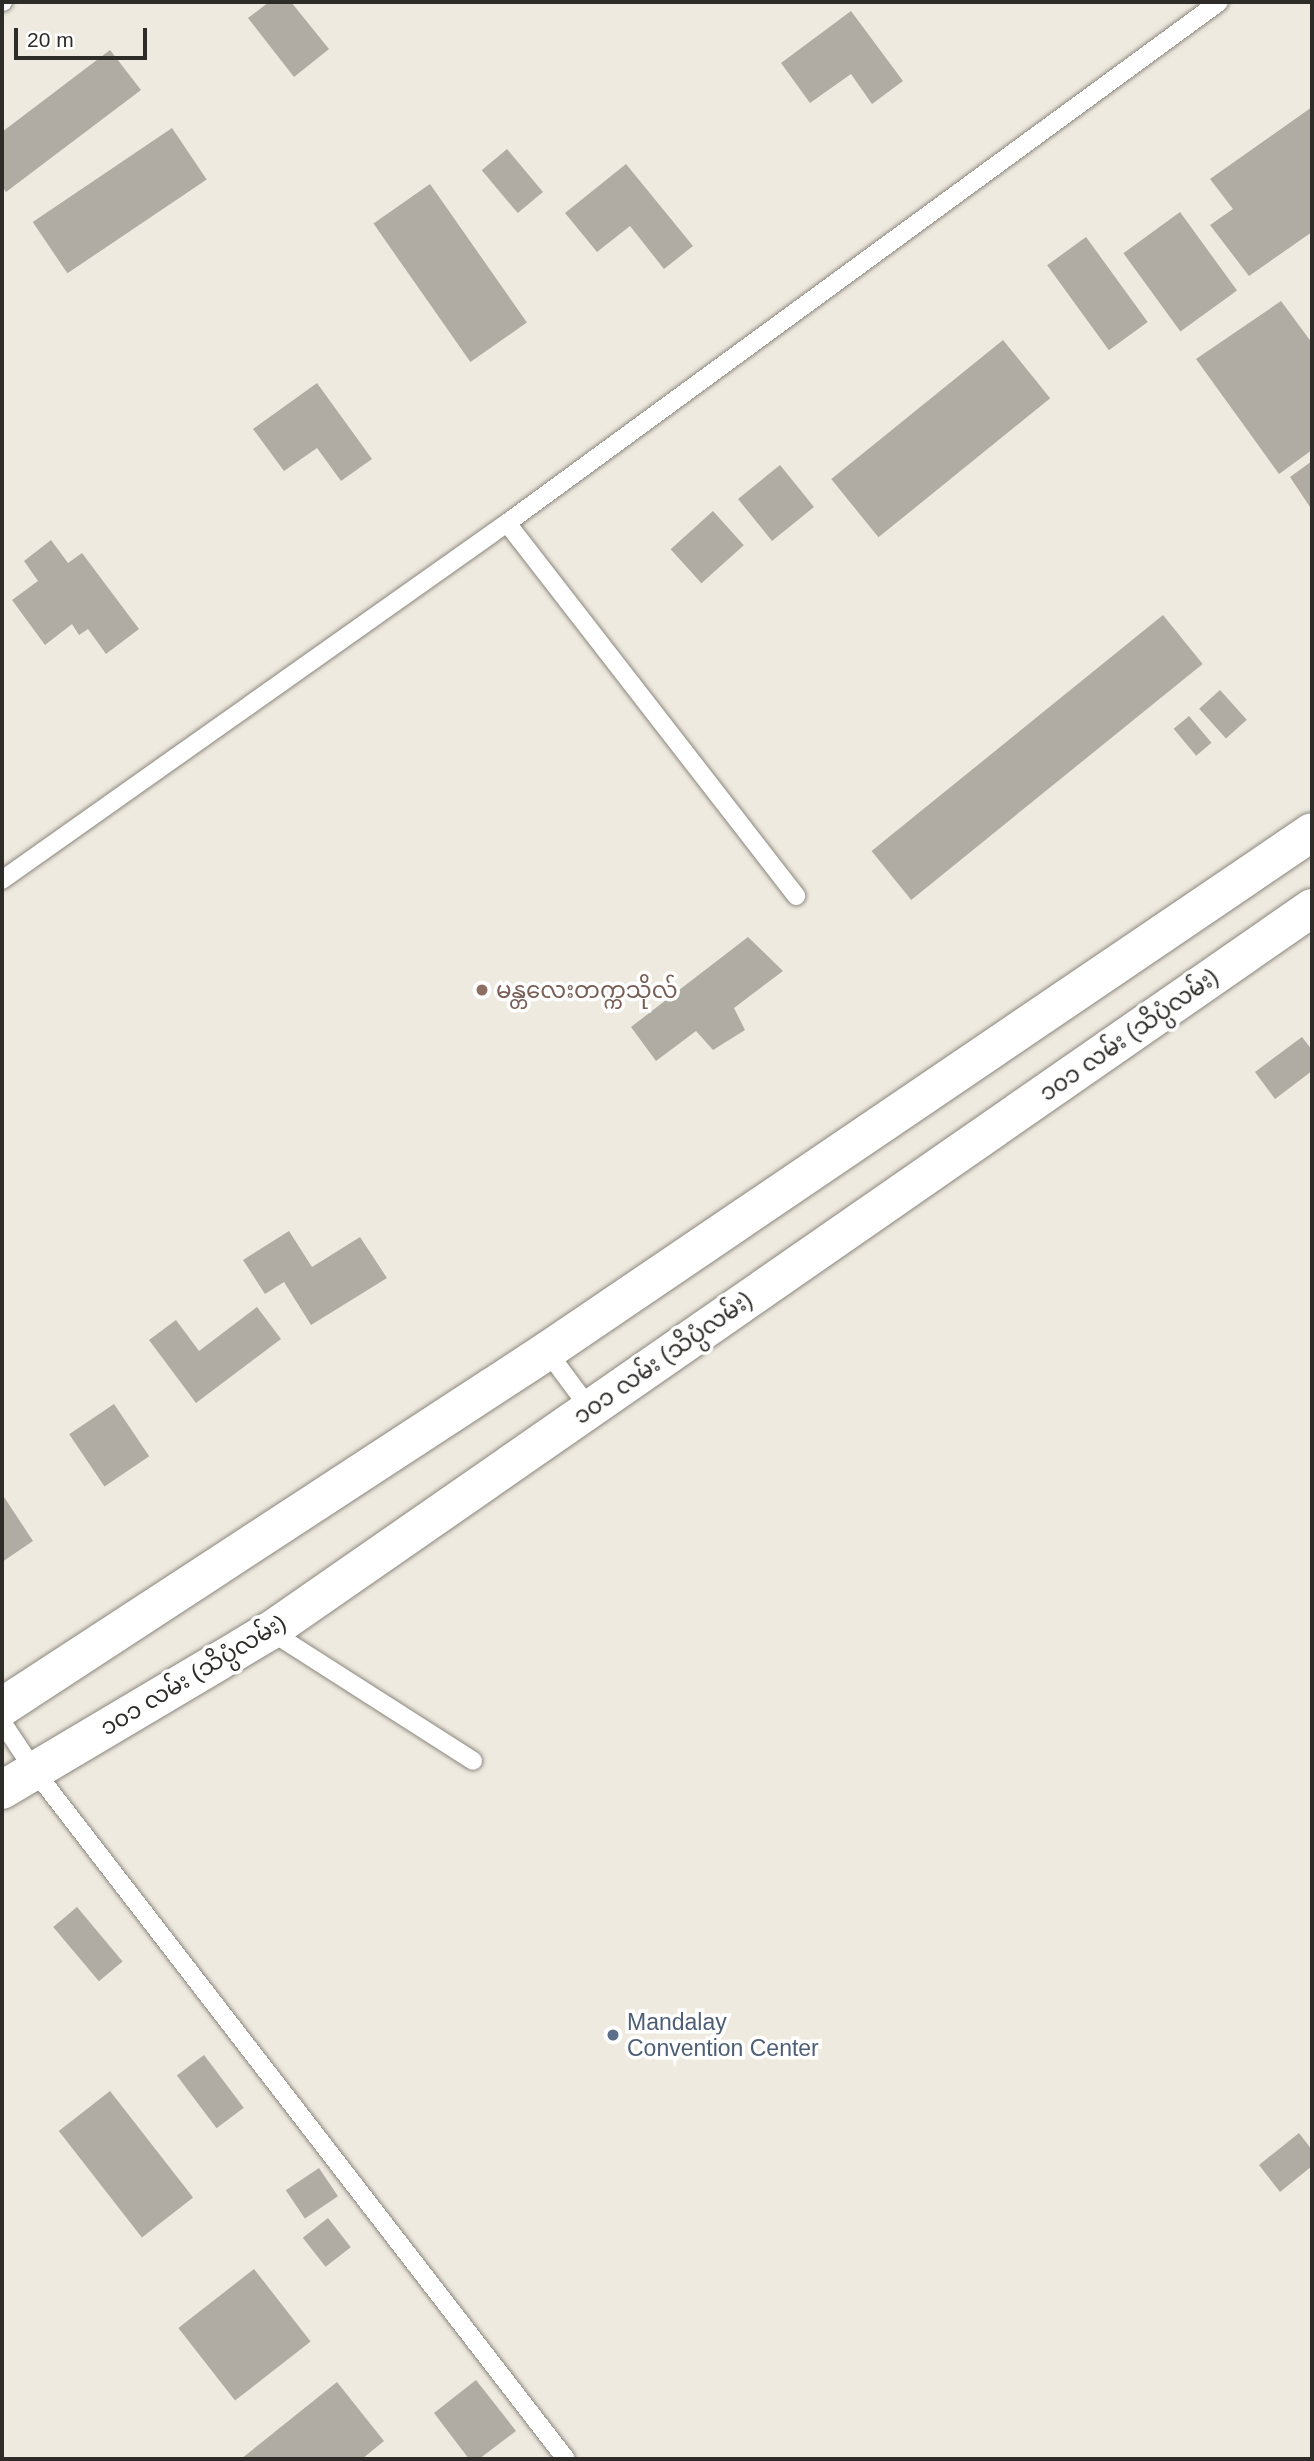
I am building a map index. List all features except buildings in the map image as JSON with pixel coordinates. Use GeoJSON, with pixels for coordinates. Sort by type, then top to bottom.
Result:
{"type":"FeatureCollection","features":[{"type":"Feature","properties":{"kind":"main road"},"geometry":{"type":"LineString","coordinates":[[2,1707],[548,1351],[1312,832]]}},
{"type":"Feature","properties":{"kind":"main road","name":"၁၀၁ လမ်း (သိပ္ပံလမ်း)"},"geometry":{"type":"LineString","coordinates":[[2,1790],[270,1631],[1312,908]]}},
{"type":"Feature","properties":{"kind":"lane"},"geometry":{"type":"LineString","coordinates":[[2,880],[507,523],[1219,2]]}},
{"type":"Feature","properties":{"kind":"lane"},"geometry":{"type":"LineString","coordinates":[[507,523],[796,896]]}},
{"type":"Feature","properties":{"kind":"lane"},"geometry":{"type":"LineString","coordinates":[[548,1351],[590,1409]]}},
{"type":"Feature","properties":{"kind":"lane"},"geometry":{"type":"LineString","coordinates":[[270,1631],[473,1760]]}},
{"type":"Feature","properties":{"kind":"lane"},"geometry":{"type":"LineString","coordinates":[[2,1722],[34,1770],[566,2459]]}},
{"type":"Feature","properties":{"kind":"place","name":"မန္တလေးတက္ကသိုလ်"},"geometry":{"type":"Point","coordinates":[482,990]}},
{"type":"Feature","properties":{"kind":"place","name":"Mandalay Convention Center"},"geometry":{"type":"Point","coordinates":[613,2035]}}]}
